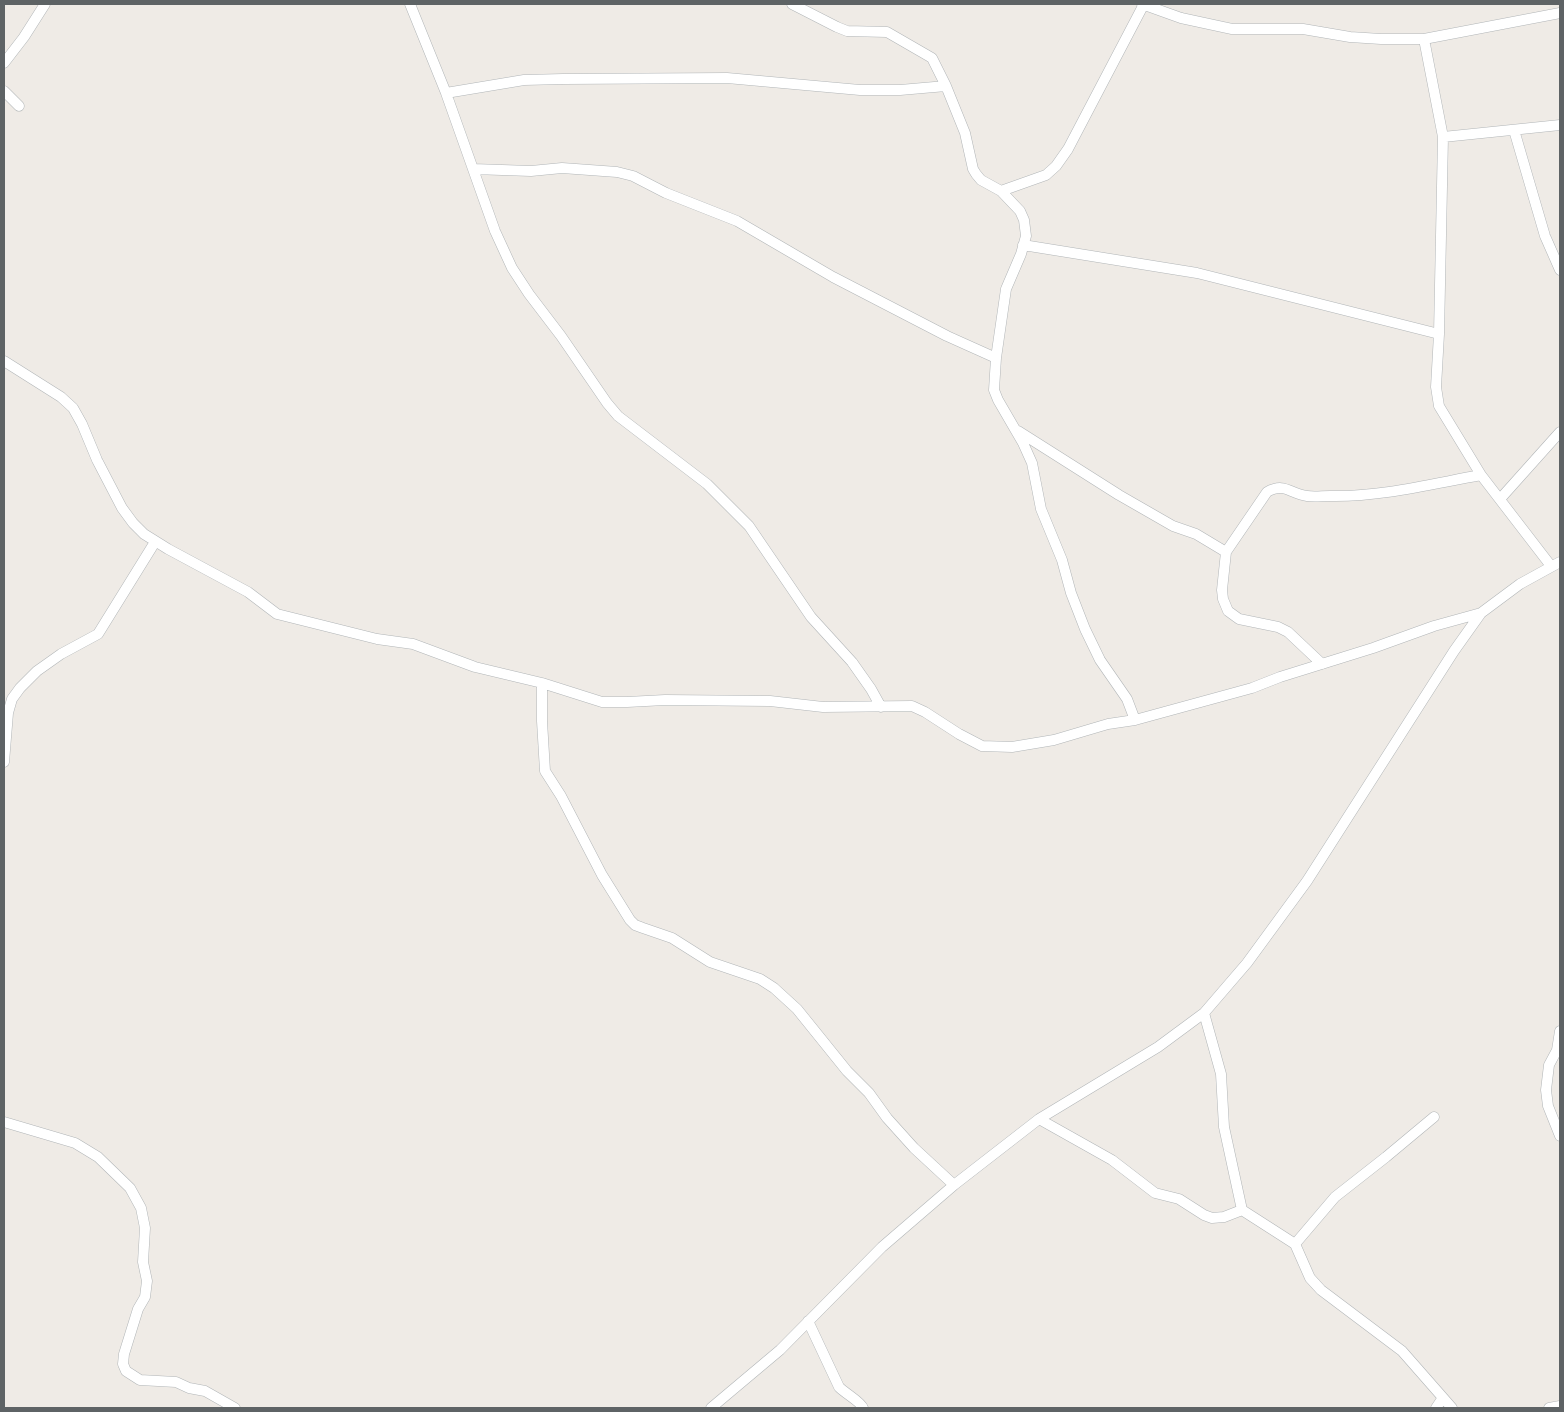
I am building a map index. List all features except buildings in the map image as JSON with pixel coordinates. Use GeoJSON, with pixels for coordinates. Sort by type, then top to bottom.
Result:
{"type":"FeatureCollection","features":[{"type":"Feature","properties":{"kind":"street"},"geometry":{"type":"LineString","coordinates":[[4,63],[24,37],[45,4]]}},
{"type":"Feature","properties":{"kind":"street"},"geometry":{"type":"LineString","coordinates":[[410,4],[446,93],[495,231],[512,268],[529,294],[618,416],[706,484],[749,526],[811,617],[852,662],[871,689],[881,708]]}},
{"type":"Feature","properties":{"kind":"street"},"geometry":{"type":"LineString","coordinates":[[792,4],[836,27],[847,30],[893,34],[932,58],[946,86],[965,133],[973,169],[981,180],[1001,191],[1020,211],[1024,220],[1026,236],[1006,289],[996,358],[994,390],[1032,463],[1041,509],[1062,560],[1071,593],[1085,629],[1100,660],[1127,699],[1135,720]]}},
{"type":"Feature","properties":{"kind":"street"},"geometry":{"type":"LineString","coordinates":[[1001,191],[1046,175],[1056,166],[1068,148],[1143,4],[1180,18],[1232,29],[1288,28],[1350,37],[1424,39],[1560,13]]}},
{"type":"Feature","properties":{"kind":"street"},"geometry":{"type":"LineString","coordinates":[[4,361],[61,397],[73,408],[122,508],[133,523],[155,542],[248,592],[276,614],[377,639],[413,644],[475,667],[542,683],[602,702],[665,700],[770,701],[823,707],[881,708],[912,706],[982,746],[1012,747],[1054,740],[1108,724],[1135,720],[1252,688],[1434,626],[1481,612],[1520,584],[1556,564],[1481,475],[1438,406],[1436,387],[1439,334],[1443,136],[1424,39]]}},
{"type":"Feature","properties":{"kind":"street"},"geometry":{"type":"LineString","coordinates":[[446,93],[524,80],[563,79],[728,78],[860,90],[900,90],[946,86]]}},
{"type":"Feature","properties":{"kind":"street"},"geometry":{"type":"LineString","coordinates":[[4,91],[18,106]]}},
{"type":"Feature","properties":{"kind":"street"},"geometry":{"type":"LineString","coordinates":[[1443,136],[1560,125]]}},
{"type":"Feature","properties":{"kind":"street"},"geometry":{"type":"LineString","coordinates":[[1514,130],[1545,236],[1560,270]]}},
{"type":"Feature","properties":{"kind":"street"},"geometry":{"type":"LineString","coordinates":[[473,169],[531,171],[562,168],[617,172],[633,176],[666,194],[737,221],[833,277],[947,336],[996,358]]}},
{"type":"Feature","properties":{"kind":"street"},"geometry":{"type":"LineString","coordinates":[[1023,245],[1196,273],[1439,334]]}},
{"type":"Feature","properties":{"kind":"street"},"geometry":{"type":"LineString","coordinates":[[1015,429],[1127,500],[1173,526],[1196,534],[1226,552]]}},
{"type":"Feature","properties":{"kind":"street"},"geometry":{"type":"LineString","coordinates":[[1500,499],[1560,432]]}},
{"type":"Feature","properties":{"kind":"street"},"geometry":{"type":"LineString","coordinates":[[1322,664],[1288,632],[1278,627],[1239,619],[1228,611],[1223,599],[1222,590],[1226,552],[1267,492],[1275,488],[1283,488],[1305,496],[1340,496],[1388,492],[1481,475]]}},
{"type":"Feature","properties":{"kind":"street"},"geometry":{"type":"LineString","coordinates":[[4,762],[8,713],[12,699],[37,671],[61,654],[98,634],[155,542]]}},
{"type":"Feature","properties":{"kind":"street"},"geometry":{"type":"LineString","coordinates":[[711,1408],[780,1350],[882,1247],[954,1186],[1039,1119],[1158,1047],[1204,1013],[1247,963],[1307,881],[1481,612]]}},
{"type":"Feature","properties":{"kind":"street"},"geometry":{"type":"LineString","coordinates":[[542,683],[545,771],[561,796],[602,874],[630,920],[643,928],[678,941],[710,962],[760,979],[774,988],[797,1009],[847,1071],[869,1093],[887,1118],[914,1148],[954,1186]]}},
{"type":"Feature","properties":{"kind":"street"},"geometry":{"type":"LineString","coordinates":[[1204,1013],[1222,1074],[1224,1127],[1242,1210],[1295,1244],[1310,1278],[1321,1290],[1402,1351],[1442,1399],[1452,1408]]}},
{"type":"Feature","properties":{"kind":"street"},"geometry":{"type":"LineString","coordinates":[[1560,1031],[1557,1050],[1549,1065],[1546,1090],[1548,1106],[1560,1136]]}},
{"type":"Feature","properties":{"kind":"street"},"geometry":{"type":"LineString","coordinates":[[1295,1244],[1335,1197],[1386,1158],[1434,1117]]}},
{"type":"Feature","properties":{"kind":"street"},"geometry":{"type":"LineString","coordinates":[[1039,1119],[1112,1160],[1155,1193],[1179,1199],[1204,1215],[1212,1218],[1224,1217],[1242,1210]]}},
{"type":"Feature","properties":{"kind":"street"},"geometry":{"type":"LineString","coordinates":[[4,1122],[75,1144],[98,1157],[130,1188],[141,1208],[145,1228],[143,1262],[147,1281],[144,1297],[138,1309],[124,1354],[123,1364],[126,1370],[140,1380],[176,1382],[189,1388],[205,1391],[235,1408]]}},
{"type":"Feature","properties":{"kind":"street"},"geometry":{"type":"LineString","coordinates":[[808,1320],[840,1387],[848,1396],[862,1404],[864,1408]]}},
{"type":"Feature","properties":{"kind":"street"},"geometry":{"type":"LineString","coordinates":[[1436,1408],[1442,1399]]}},
{"type":"Feature","properties":{"kind":"street"},"geometry":{"type":"LineString","coordinates":[[1549,1408],[1560,1406]]}}]}
